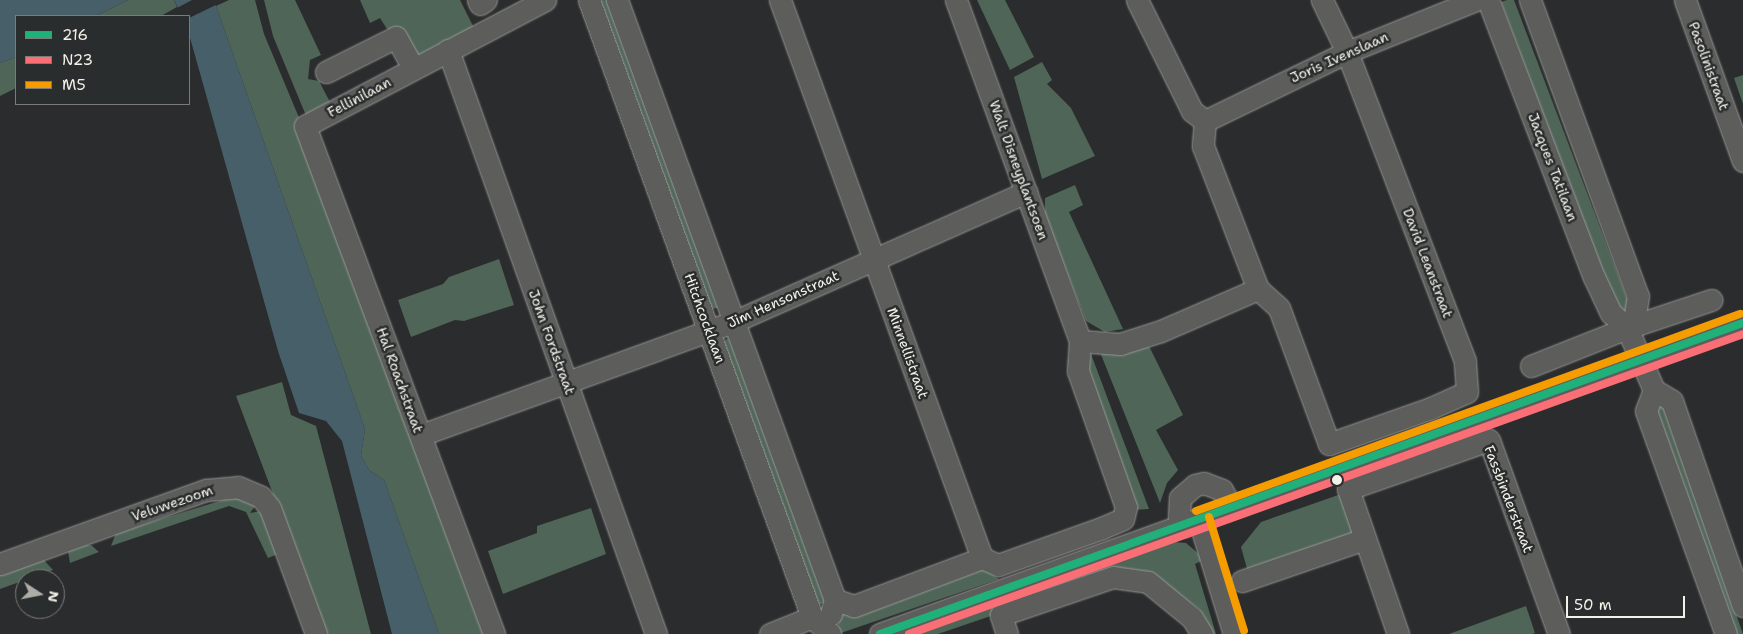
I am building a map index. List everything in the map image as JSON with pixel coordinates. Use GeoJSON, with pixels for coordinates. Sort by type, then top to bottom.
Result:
{"type":"FeatureCollection","features":[{"type":"Feature","properties":{"kind":"street"},"geometry":{"type":"LineString","coordinates":[[478,0],[480,4],[486,0]]}},
{"type":"Feature","properties":{"kind":"street","name":"Fellinilaan"},"geometry":{"type":"LineString","coordinates":[[305,126],[448,50],[512,7],[544,0]]}},
{"type":"Feature","properties":{"kind":"street","name":"Hitchcocklaan"},"geometry":{"type":"LineString","coordinates":[[589,0],[710,331],[823,627]]}},
{"type":"Feature","properties":{"kind":"street","name":"Hitchcocklaan"},"geometry":{"type":"LineString","coordinates":[[617,0],[835,600]]}},
{"type":"Feature","properties":{"kind":"street","name":"Minnellistraat"},"geometry":{"type":"LineString","coordinates":[[780,0],[982,558]]}},
{"type":"Feature","properties":{"kind":"street","name":"Walt Disneyplantsoen"},"geometry":{"type":"LineString","coordinates":[[956,0],[1080,341],[1078,371],[1126,506],[1123,519],[998,565],[982,558]]}},
{"type":"Feature","properties":{"kind":"street"},"geometry":{"type":"LineString","coordinates":[[1080,341],[1120,344],[1161,331],[1258,290],[1203,146],[1205,121],[1192,111],[1136,0]]}},
{"type":"Feature","properties":{"kind":"street","name":"David Leanstraat"},"geometry":{"type":"LineString","coordinates":[[1258,290],[1279,308],[1330,444],[1431,408],[1467,392],[1465,361],[1348,52],[1322,0]]}},
{"type":"Feature","properties":{"kind":"street","name":"Joris Ivenslaan"},"geometry":{"type":"LineString","coordinates":[[1205,121],[1348,52],[1476,0]]}},
{"type":"Feature","properties":{"kind":"street","name":"Jacques Tatilaan"},"geometry":{"type":"LineString","coordinates":[[1488,0],[1594,277],[1611,314],[1627,328],[1654,390]]}},
{"type":"Feature","properties":{"kind":"street"},"geometry":{"type":"LineString","coordinates":[[1530,0],[1638,296],[1634,320],[1627,328]]}},
{"type":"Feature","properties":{"kind":"street","name":"Pasolinistraat"},"geometry":{"type":"LineString","coordinates":[[1685,0],[1743,161]]}},
{"type":"Feature","properties":{"kind":"street"},"geometry":{"type":"LineString","coordinates":[[326,72],[396,36],[413,68]]}},
{"type":"Feature","properties":{"kind":"street","name":"John Fordstraat"},"geometry":{"type":"LineString","coordinates":[[448,50],[656,634]]}},
{"type":"Feature","properties":{"kind":"street","name":"Hal Roachstraat"},"geometry":{"type":"LineString","coordinates":[[305,126],[494,634]]}},
{"type":"Feature","properties":{"kind":"street","name":"Jim Hensonstraat"},"geometry":{"type":"LineString","coordinates":[[421,435],[733,322],[874,258],[1027,192]]}},
{"type":"Feature","properties":{"kind":"street"},"geometry":{"type":"LineString","coordinates":[[1531,366],[1627,328],[1711,300]]}},
{"type":"Feature","properties":{"kind":"street"},"geometry":{"type":"LineString","coordinates":[[880,634],[1743,323]]}},
{"type":"Feature","properties":{"kind":"street"},"geometry":{"type":"LineString","coordinates":[[1726,634],[1646,411],[1654,390],[1672,401],[1743,606]]}},
{"type":"Feature","properties":{"kind":"street","name":"Fassbinderstraat"},"geometry":{"type":"LineString","coordinates":[[1398,634],[1348,489],[1489,440],[1558,634]]}},
{"type":"Feature","properties":{"kind":"street"},"geometry":{"type":"LineString","coordinates":[[1230,507],[1222,490],[1214,485],[1194,485],[1180,498],[1179,518],[1191,523],[1234,634]]}},
{"type":"Feature","properties":{"kind":"street","name":"Veluwezoom"},"geometry":{"type":"LineString","coordinates":[[0,564],[206,490],[238,486],[261,497],[270,508],[316,634]]}},
{"type":"Feature","properties":{"kind":"street"},"geometry":{"type":"LineString","coordinates":[[1242,581],[1365,539]]}},
{"type":"Feature","properties":{"kind":"street"},"geometry":{"type":"LineString","coordinates":[[770,634],[823,627],[835,600],[854,606],[982,558]]}},
{"type":"Feature","properties":{"kind":"street"},"geometry":{"type":"LineString","coordinates":[[1008,634],[1000,615],[1113,577],[1148,582],[1192,618],[1202,634]]}},
{"type":"Feature","properties":{"kind":"green space"},"geometry":{"type":"Polygon","coordinates":[[[128,0],[174,0],[177,7],[163,15],[98,15],[128,0]]]}},
{"type":"Feature","properties":{"kind":"green space"},"geometry":{"type":"Polygon","coordinates":[[[229,0],[255,0],[264,34],[300,120],[487,634],[439,634],[384,480],[369,470],[361,456],[365,429],[216,6],[229,0]]]}},
{"type":"Feature","properties":{"kind":"green space"},"geometry":{"type":"Polygon","coordinates":[[[264,0],[295,0],[321,55],[310,60],[308,79],[319,81],[331,104],[307,118],[273,36],[264,0]]]}},
{"type":"Feature","properties":{"kind":"green space"},"geometry":{"type":"Polygon","coordinates":[[[360,0],[460,0],[474,28],[415,61],[401,32],[387,29],[380,18],[370,23],[360,0]]]}},
{"type":"Feature","properties":{"kind":"green space"},"geometry":{"type":"Polygon","coordinates":[[[594,0],[610,0],[719,308],[707,309],[594,0]]]}},
{"type":"Feature","properties":{"kind":"green space"},"geometry":{"type":"Polygon","coordinates":[[[977,0],[1005,0],[1034,57],[1010,70],[977,0]]]}},
{"type":"Feature","properties":{"kind":"green space"},"geometry":{"type":"Polygon","coordinates":[[[1514,0],[1632,312],[1618,315],[1501,2],[1514,0]]]}},
{"type":"Feature","properties":{"kind":"green space"},"geometry":{"type":"Polygon","coordinates":[[[15,57],[15,88],[0,96],[0,63],[15,57]]]}},
{"type":"Feature","properties":{"kind":"green space"},"geometry":{"type":"Polygon","coordinates":[[[1042,62],[1052,80],[1047,84],[1071,108],[1095,156],[1042,179],[1014,77],[1042,62]]]}},
{"type":"Feature","properties":{"kind":"green space"},"geometry":{"type":"Polygon","coordinates":[[[1743,75],[1743,104],[1734,78],[1743,75]]]}},
{"type":"Feature","properties":{"kind":"green space"},"geometry":{"type":"Polygon","coordinates":[[[1075,185],[1083,205],[1069,212],[1123,329],[1105,332],[1086,321],[1045,216],[1045,198],[1075,185]]]}},
{"type":"Feature","properties":{"kind":"green space"},"geometry":{"type":"Polygon","coordinates":[[[499,259],[514,305],[464,321],[455,320],[411,337],[398,300],[443,284],[449,277],[499,259]]]}},
{"type":"Feature","properties":{"kind":"green space"},"geometry":{"type":"Polygon","coordinates":[[[728,338],[733,341],[826,602],[816,606],[723,342],[728,338]]]}},
{"type":"Feature","properties":{"kind":"green space"},"geometry":{"type":"Polygon","coordinates":[[[1148,344],[1183,415],[1156,430],[1178,470],[1167,483],[1160,503],[1100,352],[1126,354],[1148,344]]]}},
{"type":"Feature","properties":{"kind":"green space"},"geometry":{"type":"Polygon","coordinates":[[[1091,354],[1149,509],[1132,510],[1088,372],[1091,354]]]}},
{"type":"Feature","properties":{"kind":"green space"},"geometry":{"type":"Polygon","coordinates":[[[282,382],[291,415],[316,426],[371,634],[326,634],[236,396],[282,382]]]}},
{"type":"Feature","properties":{"kind":"green space"},"geometry":{"type":"Polygon","coordinates":[[[1651,397],[1661,401],[1743,634],[1733,634],[1651,397]]]}},
{"type":"Feature","properties":{"kind":"green space"},"geometry":{"type":"Polygon","coordinates":[[[1341,494],[1356,536],[1248,572],[1241,547],[1261,522],[1341,494]]]}},
{"type":"Feature","properties":{"kind":"green space"},"geometry":{"type":"Polygon","coordinates":[[[239,495],[256,505],[250,513],[261,511],[278,554],[268,558],[246,512],[229,506],[111,546],[116,533],[239,495]]]}},
{"type":"Feature","properties":{"kind":"green space"},"geometry":{"type":"Polygon","coordinates":[[[591,508],[606,554],[503,594],[488,551],[537,533],[537,526],[591,508]]]}},
{"type":"Feature","properties":{"kind":"green space"},"geometry":{"type":"Polygon","coordinates":[[[1174,542],[1186,543],[1205,559],[1195,564],[1216,634],[1211,634],[1199,609],[1163,583],[1120,572],[938,634],[909,634],[1174,542]]]}},
{"type":"Feature","properties":{"kind":"green space"},"geometry":{"type":"Polygon","coordinates":[[[80,545],[91,545],[99,552],[70,563],[68,551],[80,545]]]}},
{"type":"Feature","properties":{"kind":"green space"},"geometry":{"type":"Polygon","coordinates":[[[42,558],[52,569],[15,569],[15,584],[0,589],[0,574],[42,558]]]}},
{"type":"Feature","properties":{"kind":"green space"},"geometry":{"type":"Polygon","coordinates":[[[983,568],[999,579],[838,634],[839,610],[983,568]]]}},
{"type":"Feature","properties":{"kind":"green space"},"geometry":{"type":"Polygon","coordinates":[[[1526,606],[1535,633],[1449,634],[1526,606]]]}},
{"type":"Feature","properties":{"kind":"water"},"geometry":{"type":"Polygon","coordinates":[[[0,0],[128,0],[98,15],[15,15],[15,57],[0,63],[0,0]]]}},
{"type":"Feature","properties":{"kind":"water"},"geometry":{"type":"Polygon","coordinates":[[[174,0],[214,0],[365,429],[361,456],[369,470],[384,480],[439,634],[392,634],[342,441],[326,421],[299,413],[278,351],[190,38],[190,15],[182,15],[174,0]]]}},
{"type":"Feature","properties":{"kind":"pier"},"geometry":{"type":"Polygon","coordinates":[[[192,0],[216,0],[218,4],[190,18],[190,15],[178,15],[175,9],[192,0]]]}},
{"type":"Feature","properties":{"kind":"transit line","name":"M5"},"geometry":{"type":"LineString","coordinates":[[1196,511],[1740,314]]}},
{"type":"Feature","properties":{"kind":"transit line","name":"216"},"geometry":{"type":"LineString","coordinates":[[880,634],[1743,323]]}},
{"type":"Feature","properties":{"kind":"transit line","name":"N23"},"geometry":{"type":"LineString","coordinates":[[909,634],[1743,334]]}},
{"type":"Feature","properties":{"kind":"transit line","name":"M5"},"geometry":{"type":"LineString","coordinates":[[1209,517],[1244,631]]}}]}
